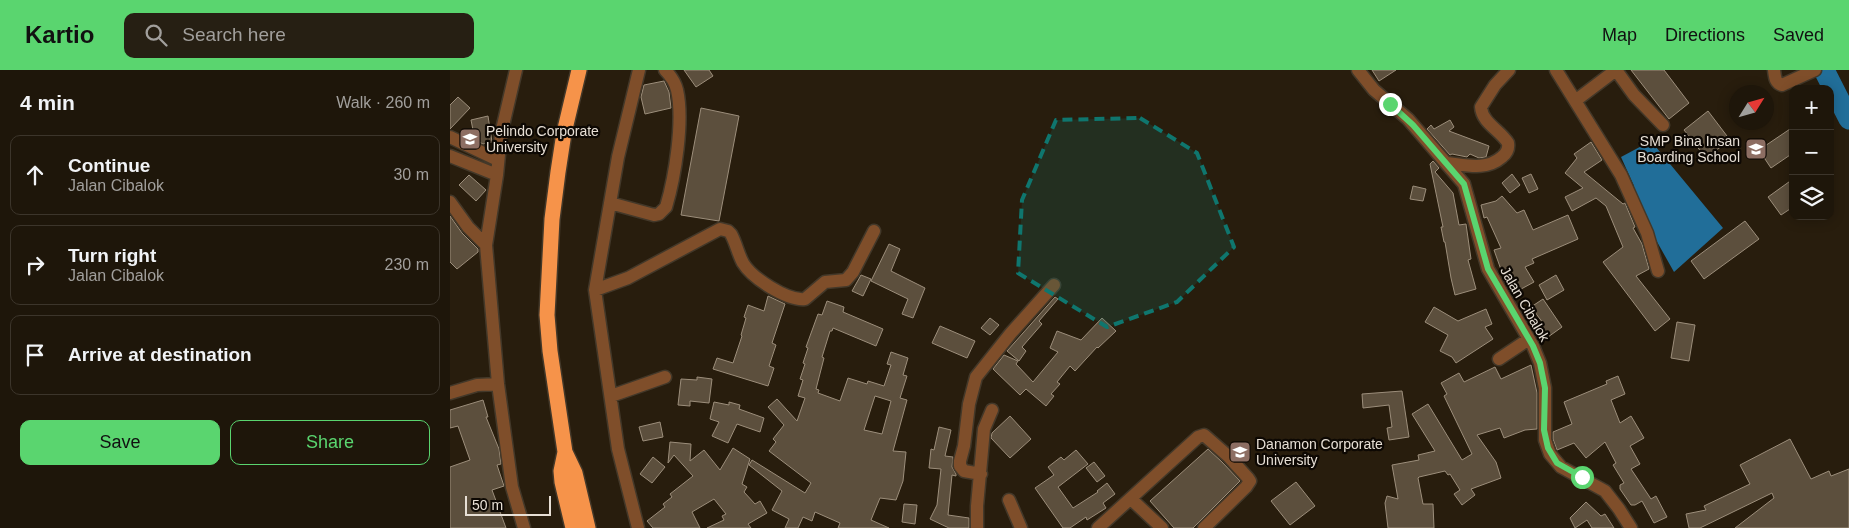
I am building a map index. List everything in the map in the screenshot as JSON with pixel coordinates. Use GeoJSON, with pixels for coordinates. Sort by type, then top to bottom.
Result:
{"type":"FeatureCollection","features":[{"type":"Feature","properties":{"kind":"highway"},"geometry":{"type":"LineString","coordinates":[[579,70],[564,133],[558,172],[552,219],[547,315],[550,351],[565,452],[575,473],[588,528]]}},
{"type":"Feature","properties":{"kind":"highway"},"geometry":{"type":"LineString","coordinates":[[565,452],[561,471],[562,482],[573,528]]}},
{"type":"Feature","properties":{"kind":"street"},"geometry":{"type":"LineString","coordinates":[[516,70],[501,134],[486,246],[498,384],[512,487],[524,528]]}},
{"type":"Feature","properties":{"kind":"street"},"geometry":{"type":"LineString","coordinates":[[638,528],[618,448],[595,290],[618,157],[639,70]]}},
{"type":"Feature","properties":{"kind":"street"},"geometry":{"type":"LineString","coordinates":[[610,203],[654,214],[659,214],[666,207],[678,143],[679,111],[675,86],[666,70]]}},
{"type":"Feature","properties":{"kind":"street","name":"Jalan Cibalok"},"geometry":{"type":"LineString","coordinates":[[1358,70],[1374,90],[1408,119],[1458,175],[1467,190],[1481,248],[1490,274],[1536,352],[1545,388],[1544,430],[1550,454],[1561,466],[1605,491],[1630,527]]}},
{"type":"Feature","properties":{"kind":"street"},"geometry":{"type":"LineString","coordinates":[[1446,163],[1487,166],[1496,162],[1507,152],[1508,143],[1486,121],[1480,107],[1495,85],[1509,70]]}},
{"type":"Feature","properties":{"kind":"street"},"geometry":{"type":"LineString","coordinates":[[1556,70],[1621,175],[1647,233],[1658,271]]}},
{"type":"Feature","properties":{"kind":"street"},"geometry":{"type":"LineString","coordinates":[[1575,101],[1616,70],[1634,95],[1663,125]]}},
{"type":"Feature","properties":{"kind":"street"},"geometry":{"type":"LineString","coordinates":[[1774,70],[1778,84],[1782,85],[1816,70]]}},
{"type":"Feature","properties":{"kind":"street"},"geometry":{"type":"LineString","coordinates":[[450,137],[498,160]]}},
{"type":"Feature","properties":{"kind":"street"},"geometry":{"type":"LineString","coordinates":[[450,156],[497,175]]}},
{"type":"Feature","properties":{"kind":"street"},"geometry":{"type":"LineString","coordinates":[[450,202],[468,227],[486,246]]}},
{"type":"Feature","properties":{"kind":"street"},"geometry":{"type":"LineString","coordinates":[[595,290],[628,278],[720,229],[731,234],[743,262],[754,275],[783,293],[795,298],[805,299],[825,282],[846,280],[853,272],[874,232]]}},
{"type":"Feature","properties":{"kind":"street"},"geometry":{"type":"LineString","coordinates":[[981,474],[964,471],[960,463],[969,404],[976,377],[1011,333],[1054,286]]}},
{"type":"Feature","properties":{"kind":"street"},"geometry":{"type":"LineString","coordinates":[[1499,358],[1529,340]]}},
{"type":"Feature","properties":{"kind":"street"},"geometry":{"type":"LineString","coordinates":[[611,396],[666,377]]}},
{"type":"Feature","properties":{"kind":"street"},"geometry":{"type":"LineString","coordinates":[[450,392],[477,385],[498,384]]}},
{"type":"Feature","properties":{"kind":"street"},"geometry":{"type":"LineString","coordinates":[[977,528],[984,429],[992,410]]}},
{"type":"Feature","properties":{"kind":"street"},"geometry":{"type":"LineString","coordinates":[[1098,528],[1198,437],[1206,435],[1250,481],[1246,488],[1204,528]]}},
{"type":"Feature","properties":{"kind":"street"},"geometry":{"type":"LineString","coordinates":[[1131,499],[1162,528]]}},
{"type":"Feature","properties":{"kind":"street"},"geometry":{"type":"LineString","coordinates":[[1009,500],[1021,528]]}},
{"type":"Feature","properties":{"kind":"highlighted area"},"geometry":{"type":"Polygon","coordinates":[[[1140,118],[1197,153],[1234,247],[1177,302],[1107,327],[1018,273],[1022,200],[1056,120],[1140,118]]]}},
{"type":"Feature","properties":{"kind":"water"},"geometry":{"type":"Polygon","coordinates":[[[1651,141],[1723,228],[1674,272],[1638,208],[1631,189],[1634,186],[1621,157],[1651,141]]]}},
{"type":"Feature","properties":{"kind":"building"},"geometry":{"type":"Polygon","coordinates":[[[684,70],[709,70],[713,76],[696,87],[684,70]]]}},
{"type":"Feature","properties":{"kind":"building"},"geometry":{"type":"Polygon","coordinates":[[[1372,70],[1396,70],[1379,81],[1372,70]]]}},
{"type":"Feature","properties":{"kind":"building"},"geometry":{"type":"Polygon","coordinates":[[[1631,70],[1664,70],[1689,103],[1669,119],[1631,70]]]}},
{"type":"Feature","properties":{"kind":"building"},"geometry":{"type":"Polygon","coordinates":[[[664,81],[669,92],[671,108],[645,114],[641,97],[644,85],[664,81]]]}},
{"type":"Feature","properties":{"kind":"building"},"geometry":{"type":"Polygon","coordinates":[[[458,97],[470,108],[450,129],[450,105],[458,97]]]}},
{"type":"Feature","properties":{"kind":"building"},"geometry":{"type":"Polygon","coordinates":[[[701,108],[739,116],[719,221],[681,215],[701,108]]]}},
{"type":"Feature","properties":{"kind":"building"},"geometry":{"type":"Polygon","coordinates":[[[1708,111],[1730,140],[1706,158],[1684,130],[1708,111]]]}},
{"type":"Feature","properties":{"kind":"building"},"geometry":{"type":"Polygon","coordinates":[[[488,116],[492,142],[483,144],[475,140],[471,120],[488,116]]]}},
{"type":"Feature","properties":{"kind":"building"},"geometry":{"type":"Polygon","coordinates":[[[1450,120],[1454,127],[1449,131],[1489,146],[1486,157],[1479,158],[1470,154],[1467,157],[1450,155],[1427,129],[1431,125],[1434,129],[1450,120]]]}},
{"type":"Feature","properties":{"kind":"building"},"geometry":{"type":"Polygon","coordinates":[[[1789,130],[1789,156],[1771,168],[1759,150],[1789,130]]]}},
{"type":"Feature","properties":{"kind":"building"},"geometry":{"type":"Polygon","coordinates":[[[1591,142],[1602,160],[1584,172],[1623,204],[1625,203],[1635,227],[1633,228],[1642,244],[1649,269],[1636,276],[1670,319],[1655,331],[1603,262],[1623,247],[1606,206],[1596,198],[1572,211],[1565,197],[1583,188],[1565,173],[1577,158],[1574,154],[1591,142]]]}},
{"type":"Feature","properties":{"kind":"building"},"geometry":{"type":"Polygon","coordinates":[[[1433,161],[1439,168],[1435,172],[1453,193],[1459,225],[1466,224],[1471,259],[1468,260],[1476,289],[1455,295],[1430,164],[1433,161]]]}},
{"type":"Feature","properties":{"kind":"building"},"geometry":{"type":"Polygon","coordinates":[[[1512,174],[1520,185],[1510,193],[1502,183],[1512,174]]]}},
{"type":"Feature","properties":{"kind":"building"},"geometry":{"type":"Polygon","coordinates":[[[1531,174],[1538,189],[1529,193],[1522,178],[1531,174]]]}},
{"type":"Feature","properties":{"kind":"building"},"geometry":{"type":"Polygon","coordinates":[[[469,175],[486,190],[476,201],[459,185],[469,175]]]}},
{"type":"Feature","properties":{"kind":"building"},"geometry":{"type":"Polygon","coordinates":[[[1789,182],[1789,210],[1781,215],[1768,197],[1789,182]]]}},
{"type":"Feature","properties":{"kind":"building"},"geometry":{"type":"Polygon","coordinates":[[[1413,186],[1426,189],[1423,201],[1410,199],[1413,186]]]}},
{"type":"Feature","properties":{"kind":"building"},"geometry":{"type":"Polygon","coordinates":[[[1502,196],[1517,213],[1524,210],[1533,230],[1568,215],[1578,239],[1532,259],[1534,263],[1525,267],[1534,282],[1512,294],[1503,279],[1494,250],[1501,248],[1487,217],[1484,218],[1481,205],[1496,201],[1502,196]]]}},
{"type":"Feature","properties":{"kind":"building"},"geometry":{"type":"Polygon","coordinates":[[[450,216],[462,233],[478,249],[478,252],[457,269],[450,262],[450,216]]]}},
{"type":"Feature","properties":{"kind":"building"},"geometry":{"type":"Polygon","coordinates":[[[1745,221],[1759,239],[1704,279],[1691,261],[1745,221]]]}},
{"type":"Feature","properties":{"kind":"building"},"geometry":{"type":"Polygon","coordinates":[[[889,244],[900,249],[891,271],[925,288],[913,318],[902,314],[908,299],[871,281],[889,244]]]}},
{"type":"Feature","properties":{"kind":"building"},"geometry":{"type":"Polygon","coordinates":[[[861,275],[871,279],[863,296],[852,291],[861,275]]]}},
{"type":"Feature","properties":{"kind":"building"},"geometry":{"type":"Polygon","coordinates":[[[1556,275],[1564,290],[1547,300],[1539,285],[1556,275]]]}},
{"type":"Feature","properties":{"kind":"building"},"geometry":{"type":"Polygon","coordinates":[[[768,296],[785,304],[772,343],[776,345],[769,366],[774,368],[768,386],[713,369],[717,358],[733,363],[742,336],[746,318],[744,317],[748,305],[764,311],[768,296]]]}},
{"type":"Feature","properties":{"kind":"building"},"geometry":{"type":"Polygon","coordinates":[[[1055,297],[1058,299],[1039,321],[1042,324],[1022,347],[1026,351],[1019,361],[1007,351],[1055,297]]]}},
{"type":"Feature","properties":{"kind":"building"},"geometry":{"type":"Polygon","coordinates":[[[1543,299],[1562,327],[1548,337],[1540,325],[1543,323],[1531,307],[1543,299]]]}},
{"type":"Feature","properties":{"kind":"building"},"geometry":{"type":"Polygon","coordinates":[[[827,301],[844,307],[843,312],[883,329],[876,346],[833,328],[830,331],[822,357],[824,358],[816,389],[819,390],[818,393],[840,401],[848,378],[867,384],[868,381],[884,386],[891,365],[887,364],[891,352],[908,358],[903,375],[907,376],[900,398],[907,400],[893,451],[906,452],[903,481],[896,500],[880,498],[871,520],[889,528],[838,528],[840,523],[815,512],[812,521],[803,517],[798,528],[785,528],[789,519],[772,510],[782,491],[749,465],[752,460],[805,493],[811,483],[769,451],[776,442],[773,439],[784,425],[768,407],[777,399],[797,421],[805,398],[798,396],[803,380],[800,379],[808,348],[806,347],[818,314],[822,315],[827,301]],[[875,396],[864,430],[882,434],[891,401],[875,396]]]}},
{"type":"Feature","properties":{"kind":"building"},"geometry":{"type":"Polygon","coordinates":[[[1434,307],[1458,321],[1486,309],[1492,324],[1485,327],[1493,339],[1456,363],[1452,357],[1440,351],[1448,335],[1425,322],[1434,307]]]}},
{"type":"Feature","properties":{"kind":"building"},"geometry":{"type":"Polygon","coordinates":[[[990,318],[999,325],[990,335],[981,328],[990,318]]]}},
{"type":"Feature","properties":{"kind":"building"},"geometry":{"type":"Polygon","coordinates":[[[1102,318],[1116,331],[1097,347],[1075,371],[1070,366],[1057,382],[1060,384],[1051,394],[1054,396],[1046,406],[1026,389],[1020,395],[993,369],[1004,355],[1018,361],[1016,364],[1033,382],[1058,352],[1050,348],[1057,331],[1081,340],[1102,318]]]}},
{"type":"Feature","properties":{"kind":"building"},"geometry":{"type":"Polygon","coordinates":[[[1677,322],[1695,325],[1689,361],[1671,358],[1677,322]]]}},
{"type":"Feature","properties":{"kind":"building"},"geometry":{"type":"Polygon","coordinates":[[[940,326],[975,341],[967,358],[932,343],[940,326]]]}},
{"type":"Feature","properties":{"kind":"building"},"geometry":{"type":"Polygon","coordinates":[[[1531,365],[1537,393],[1537,429],[1525,430],[1504,438],[1500,428],[1477,435],[1496,462],[1501,478],[1471,489],[1475,495],[1462,505],[1454,494],[1460,490],[1450,474],[1448,475],[1445,471],[1419,477],[1423,504],[1433,504],[1434,528],[1388,528],[1385,503],[1387,496],[1398,499],[1392,465],[1419,460],[1418,455],[1435,451],[1412,414],[1428,404],[1462,460],[1472,454],[1444,396],[1447,394],[1441,383],[1459,373],[1464,382],[1495,367],[1501,379],[1531,365]]]}},
{"type":"Feature","properties":{"kind":"building"},"geometry":{"type":"Polygon","coordinates":[[[1618,376],[1625,394],[1611,400],[1620,423],[1631,416],[1644,438],[1630,446],[1640,464],[1631,469],[1651,499],[1656,496],[1667,517],[1654,523],[1642,501],[1631,505],[1620,489],[1620,485],[1624,483],[1613,465],[1616,463],[1605,442],[1586,458],[1574,443],[1557,450],[1553,439],[1553,432],[1572,424],[1564,402],[1607,384],[1606,381],[1618,376]]]}},
{"type":"Feature","properties":{"kind":"building"},"geometry":{"type":"Polygon","coordinates":[[[697,377],[712,379],[709,403],[690,401],[690,406],[678,405],[681,379],[697,380],[697,377]]]}},
{"type":"Feature","properties":{"kind":"building"},"geometry":{"type":"Polygon","coordinates":[[[1402,391],[1409,437],[1389,440],[1387,428],[1392,427],[1389,405],[1363,408],[1362,394],[1402,391]]]}},
{"type":"Feature","properties":{"kind":"building"},"geometry":{"type":"Polygon","coordinates":[[[483,400],[488,417],[486,417],[499,449],[501,464],[497,465],[504,486],[492,490],[506,528],[450,528],[450,467],[470,460],[458,426],[450,428],[450,410],[483,400]]]}},
{"type":"Feature","properties":{"kind":"building"},"geometry":{"type":"Polygon","coordinates":[[[714,402],[729,405],[729,402],[740,405],[739,409],[764,418],[760,432],[737,424],[728,443],[712,436],[719,422],[710,419],[714,402]]]}},
{"type":"Feature","properties":{"kind":"building"},"geometry":{"type":"Polygon","coordinates":[[[1010,416],[1031,439],[1010,458],[991,438],[992,433],[1010,416]]]}},
{"type":"Feature","properties":{"kind":"building"},"geometry":{"type":"Polygon","coordinates":[[[660,422],[663,437],[643,441],[639,427],[660,422]]]}},
{"type":"Feature","properties":{"kind":"building"},"geometry":{"type":"Polygon","coordinates":[[[939,427],[951,430],[945,456],[953,457],[952,467],[956,474],[956,476],[952,475],[948,515],[969,518],[969,528],[949,528],[930,519],[937,505],[941,469],[929,468],[931,449],[934,450],[939,427]]]}},
{"type":"Feature","properties":{"kind":"building"},"geometry":{"type":"Polygon","coordinates":[[[1790,439],[1811,479],[1829,471],[1831,476],[1849,469],[1849,528],[1735,528],[1774,498],[1772,493],[1700,528],[1689,528],[1686,514],[1706,510],[1704,506],[1750,484],[1740,465],[1790,439]]]}},
{"type":"Feature","properties":{"kind":"building"},"geometry":{"type":"Polygon","coordinates":[[[670,442],[691,444],[690,461],[704,450],[720,470],[733,448],[750,459],[742,484],[747,487],[744,492],[755,504],[760,501],[767,513],[748,524],[751,528],[707,528],[724,520],[722,516],[726,514],[714,499],[692,512],[700,528],[653,528],[647,521],[665,507],[663,504],[672,497],[670,494],[693,476],[674,455],[668,463],[670,442]]]}},
{"type":"Feature","properties":{"kind":"building"},"geometry":{"type":"Polygon","coordinates":[[[1208,449],[1240,481],[1193,528],[1174,528],[1150,501],[1208,449]]]}},
{"type":"Feature","properties":{"kind":"building"},"geometry":{"type":"Polygon","coordinates":[[[1076,450],[1088,464],[1058,487],[1073,508],[1098,492],[1107,483],[1115,494],[1103,503],[1106,508],[1087,520],[1086,517],[1070,528],[1063,528],[1035,488],[1054,475],[1048,467],[1061,457],[1064,460],[1076,450]]]}},
{"type":"Feature","properties":{"kind":"building"},"geometry":{"type":"Polygon","coordinates":[[[653,457],[665,467],[652,483],[640,474],[653,457]]]}},
{"type":"Feature","properties":{"kind":"building"},"geometry":{"type":"Polygon","coordinates":[[[1094,462],[1105,476],[1097,482],[1086,468],[1094,462]]]}},
{"type":"Feature","properties":{"kind":"building"},"geometry":{"type":"Polygon","coordinates":[[[1296,482],[1315,506],[1290,525],[1271,501],[1296,482]]]}},
{"type":"Feature","properties":{"kind":"building"},"geometry":{"type":"Polygon","coordinates":[[[1586,502],[1601,516],[1605,514],[1614,528],[1592,528],[1587,520],[1575,528],[1570,518],[1586,502]]]}},
{"type":"Feature","properties":{"kind":"building"},"geometry":{"type":"Polygon","coordinates":[[[904,504],[917,505],[915,524],[902,522],[904,504]]]}},
{"type":"Feature","properties":{"kind":"waterway"},"geometry":{"type":"LineString","coordinates":[[1824,70],[1849,119]]}},
{"type":"Feature","properties":{"kind":"place","name":"Pelindo Corporate University"},"geometry":{"type":"Point","coordinates":[470,139]}},
{"type":"Feature","properties":{"kind":"place","name":"SMP Bina Insan Boarding School"},"geometry":{"type":"Point","coordinates":[1756,149]}},
{"type":"Feature","properties":{"kind":"place","name":"Danamon Corporate University"},"geometry":{"type":"Point","coordinates":[1240,452]}},
{"type":"Feature","properties":{"kind":"route"},"geometry":{"type":"LineString","coordinates":[[1390,104],[1408,119],[1437,154],[1455,171],[1464,184],[1488,269],[1533,346],[1540,363],[1545,388],[1545,440],[1550,454],[1561,466],[1582,477]]}}]}
